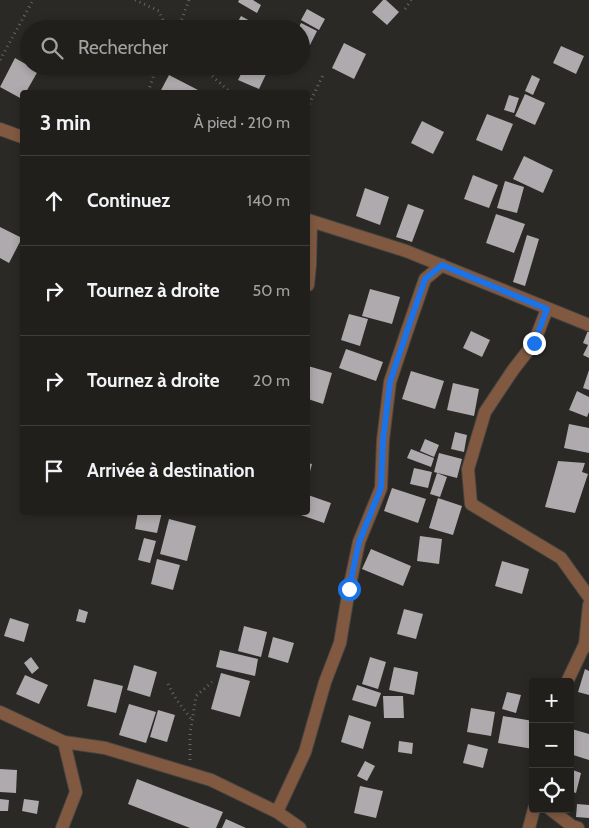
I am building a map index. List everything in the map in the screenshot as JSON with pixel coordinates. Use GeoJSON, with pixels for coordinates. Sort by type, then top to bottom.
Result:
{"type":"FeatureCollection","features":[{"type":"Feature","properties":{"kind":"street"},"geometry":{"type":"LineString","coordinates":[[0,129],[20,136]]}},
{"type":"Feature","properties":{"kind":"street"},"geometry":{"type":"LineString","coordinates":[[310,221],[406,251],[589,325]]}},
{"type":"Feature","properties":{"kind":"street"},"geometry":{"type":"LineString","coordinates":[[277,812],[305,752],[325,682],[340,643],[359,542],[381,488],[383,440],[390,382],[425,279],[442,265]]}},
{"type":"Feature","properties":{"kind":"street"},"geometry":{"type":"LineString","coordinates":[[547,309],[534,343],[512,370],[485,412],[468,469],[471,504],[561,558],[589,597]]}},
{"type":"Feature","properties":{"kind":"street"},"geometry":{"type":"LineString","coordinates":[[569,678],[587,645],[589,605]]}},
{"type":"Feature","properties":{"kind":"street"},"geometry":{"type":"LineString","coordinates":[[0,712],[64,742],[105,748],[211,780],[277,812],[300,828]]}},
{"type":"Feature","properties":{"kind":"street"},"geometry":{"type":"LineString","coordinates":[[62,828],[76,792],[64,742]]}},
{"type":"Feature","properties":{"kind":"street"},"geometry":{"type":"LineString","coordinates":[[529,828],[533,813]]}},
{"type":"Feature","properties":{"kind":"street"},"geometry":{"type":"LineString","coordinates":[[555,813],[572,826],[578,828]]}},
{"type":"Feature","properties":{"kind":"path"},"geometry":{"type":"LineString","coordinates":[[22,20],[33,0]]}},
{"type":"Feature","properties":{"kind":"path"},"geometry":{"type":"LineString","coordinates":[[135,0],[159,11],[163,20]]}},
{"type":"Feature","properties":{"kind":"path"},"geometry":{"type":"LineString","coordinates":[[181,20],[189,0]]}},
{"type":"Feature","properties":{"kind":"path"},"geometry":{"type":"LineString","coordinates":[[406,9],[411,0]]}},
{"type":"Feature","properties":{"kind":"path"},"geometry":{"type":"LineString","coordinates":[[0,60],[20,24]]}},
{"type":"Feature","properties":{"kind":"path"},"geometry":{"type":"LineString","coordinates":[[310,102],[324,73]]}},
{"type":"Feature","properties":{"kind":"path"},"geometry":{"type":"LineString","coordinates":[[149,90],[154,75]]}},
{"type":"Feature","properties":{"kind":"path"},"geometry":{"type":"LineString","coordinates":[[211,75],[228,90]]}},
{"type":"Feature","properties":{"kind":"path"},"geometry":{"type":"LineString","coordinates":[[190,774],[190,734],[196,696],[212,682]]}},
{"type":"Feature","properties":{"kind":"path"},"geometry":{"type":"LineString","coordinates":[[168,684],[192,721]]}},
{"type":"Feature","properties":{"kind":"building"},"geometry":{"type":"Polygon","coordinates":[[[239,0],[253,0],[261,5],[257,13],[238,2],[239,0]]]}},
{"type":"Feature","properties":{"kind":"building"},"geometry":{"type":"Polygon","coordinates":[[[383,0],[386,0],[399,12],[387,25],[372,12],[383,0]]]}},
{"type":"Feature","properties":{"kind":"building"},"geometry":{"type":"Polygon","coordinates":[[[307,9],[325,19],[319,30],[310,25],[310,20],[301,20],[307,9]]]}},
{"type":"Feature","properties":{"kind":"building"},"geometry":{"type":"Polygon","coordinates":[[[241,16],[248,20],[239,20],[241,16]]]}},
{"type":"Feature","properties":{"kind":"building"},"geometry":{"type":"Polygon","coordinates":[[[310,28],[317,31],[310,45],[310,28]]]}},
{"type":"Feature","properties":{"kind":"building"},"geometry":{"type":"Polygon","coordinates":[[[344,43],[366,54],[354,79],[332,68],[344,43]]]}},
{"type":"Feature","properties":{"kind":"building"},"geometry":{"type":"Polygon","coordinates":[[[561,46],[584,56],[576,74],[553,63],[561,46]]]}},
{"type":"Feature","properties":{"kind":"building"},"geometry":{"type":"Polygon","coordinates":[[[15,58],[20,61],[20,75],[36,75],[27,90],[20,90],[20,98],[0,87],[15,58]]]}},
{"type":"Feature","properties":{"kind":"building"},"geometry":{"type":"Polygon","coordinates":[[[169,75],[198,90],[161,90],[169,75]]]}},
{"type":"Feature","properties":{"kind":"building"},"geometry":{"type":"Polygon","coordinates":[[[240,75],[266,75],[259,89],[238,80],[240,75]]]}},
{"type":"Feature","properties":{"kind":"building"},"geometry":{"type":"Polygon","coordinates":[[[532,75],[540,79],[533,95],[525,91],[532,75]]]}},
{"type":"Feature","properties":{"kind":"building"},"geometry":{"type":"Polygon","coordinates":[[[525,94],[545,103],[535,125],[515,116],[525,94]]]}},
{"type":"Feature","properties":{"kind":"building"},"geometry":{"type":"Polygon","coordinates":[[[509,95],[519,98],[514,113],[504,110],[509,95]]]}},
{"type":"Feature","properties":{"kind":"building"},"geometry":{"type":"Polygon","coordinates":[[[487,114],[513,124],[502,151],[476,140],[487,114]]]}},
{"type":"Feature","properties":{"kind":"building"},"geometry":{"type":"Polygon","coordinates":[[[422,121],[444,132],[433,154],[411,143],[422,121]]]}},
{"type":"Feature","properties":{"kind":"building"},"geometry":{"type":"Polygon","coordinates":[[[524,156],[553,170],[543,193],[513,179],[524,156]]]}},
{"type":"Feature","properties":{"kind":"building"},"geometry":{"type":"Polygon","coordinates":[[[473,175],[498,185],[489,208],[464,199],[473,175]]]}},
{"type":"Feature","properties":{"kind":"building"},"geometry":{"type":"Polygon","coordinates":[[[505,181],[524,187],[517,213],[497,208],[505,181]]]}},
{"type":"Feature","properties":{"kind":"building"},"geometry":{"type":"Polygon","coordinates":[[[365,188],[389,197],[380,225],[356,216],[365,188]]]}},
{"type":"Feature","properties":{"kind":"building"},"geometry":{"type":"Polygon","coordinates":[[[408,204],[424,210],[412,242],[396,237],[408,204]]]}},
{"type":"Feature","properties":{"kind":"building"},"geometry":{"type":"Polygon","coordinates":[[[496,214],[525,224],[514,253],[486,243],[496,214]]]}},
{"type":"Feature","properties":{"kind":"building"},"geometry":{"type":"Polygon","coordinates":[[[0,227],[20,237],[20,242],[9,263],[0,258],[0,227]]]}},
{"type":"Feature","properties":{"kind":"building"},"geometry":{"type":"Polygon","coordinates":[[[527,235],[539,239],[525,286],[513,282],[527,235]]]}},
{"type":"Feature","properties":{"kind":"building"},"geometry":{"type":"Polygon","coordinates":[[[370,289],[400,297],[392,324],[362,316],[370,289]]]}},
{"type":"Feature","properties":{"kind":"building"},"geometry":{"type":"Polygon","coordinates":[[[349,314],[368,319],[360,346],[341,340],[349,314]]]}},
{"type":"Feature","properties":{"kind":"building"},"geometry":{"type":"Polygon","coordinates":[[[589,328],[589,358],[583,355],[588,345],[583,343],[589,328]]]}},
{"type":"Feature","properties":{"kind":"building"},"geometry":{"type":"Polygon","coordinates":[[[471,331],[490,340],[482,357],[463,348],[471,331]]]}},
{"type":"Feature","properties":{"kind":"building"},"geometry":{"type":"Polygon","coordinates":[[[346,349],[383,362],[376,381],[339,368],[346,349]]]}},
{"type":"Feature","properties":{"kind":"building"},"geometry":{"type":"Polygon","coordinates":[[[310,367],[332,373],[323,404],[310,400],[310,367]]]}},
{"type":"Feature","properties":{"kind":"building"},"geometry":{"type":"Polygon","coordinates":[[[589,370],[589,390],[583,388],[589,370]]]}},
{"type":"Feature","properties":{"kind":"building"},"geometry":{"type":"Polygon","coordinates":[[[411,371],[444,381],[435,409],[402,399],[411,371]]]}},
{"type":"Feature","properties":{"kind":"building"},"geometry":{"type":"Polygon","coordinates":[[[453,383],[479,389],[474,416],[447,410],[453,383]]]}},
{"type":"Feature","properties":{"kind":"building"},"geometry":{"type":"Polygon","coordinates":[[[577,391],[589,397],[587,417],[569,410],[577,391]]]}},
{"type":"Feature","properties":{"kind":"building"},"geometry":{"type":"Polygon","coordinates":[[[569,424],[589,428],[589,453],[564,448],[569,424]]]}},
{"type":"Feature","properties":{"kind":"building"},"geometry":{"type":"Polygon","coordinates":[[[455,432],[467,435],[464,452],[451,449],[455,432]]]}},
{"type":"Feature","properties":{"kind":"building"},"geometry":{"type":"Polygon","coordinates":[[[425,439],[439,445],[434,457],[420,451],[425,439]]]}},
{"type":"Feature","properties":{"kind":"building"},"geometry":{"type":"Polygon","coordinates":[[[411,449],[434,458],[431,467],[407,458],[411,449]]]}},
{"type":"Feature","properties":{"kind":"building"},"geometry":{"type":"Polygon","coordinates":[[[439,453],[462,459],[457,478],[434,472],[439,453]]]}},
{"type":"Feature","properties":{"kind":"building"},"geometry":{"type":"Polygon","coordinates":[[[558,461],[585,463],[582,472],[588,474],[575,513],[545,507],[558,461]]]}},
{"type":"Feature","properties":{"kind":"building"},"geometry":{"type":"Polygon","coordinates":[[[414,468],[432,472],[428,488],[410,484],[414,468]]]}},
{"type":"Feature","properties":{"kind":"building"},"geometry":{"type":"Polygon","coordinates":[[[437,473],[447,477],[440,497],[430,494],[437,473]]]}},
{"type":"Feature","properties":{"kind":"building"},"geometry":{"type":"Polygon","coordinates":[[[392,488],[426,499],[418,523],[384,511],[392,488]]]}},
{"type":"Feature","properties":{"kind":"building"},"geometry":{"type":"Polygon","coordinates":[[[310,496],[331,503],[324,523],[301,515],[310,515],[310,496]]]}},
{"type":"Feature","properties":{"kind":"building"},"geometry":{"type":"Polygon","coordinates":[[[438,498],[462,506],[453,535],[429,528],[438,498]]]}},
{"type":"Feature","properties":{"kind":"building"},"geometry":{"type":"Polygon","coordinates":[[[137,515],[161,515],[157,533],[135,529],[137,515]]]}},
{"type":"Feature","properties":{"kind":"building"},"geometry":{"type":"Polygon","coordinates":[[[169,519],[196,526],[187,561],[160,554],[169,519]]]}},
{"type":"Feature","properties":{"kind":"building"},"geometry":{"type":"Polygon","coordinates":[[[420,536],[442,539],[439,564],[417,561],[420,536]]]}},
{"type":"Feature","properties":{"kind":"building"},"geometry":{"type":"Polygon","coordinates":[[[144,538],[156,541],[150,563],[138,560],[144,538]]]}},
{"type":"Feature","properties":{"kind":"building"},"geometry":{"type":"Polygon","coordinates":[[[371,549],[411,566],[403,586],[362,569],[371,549]]]}},
{"type":"Feature","properties":{"kind":"building"},"geometry":{"type":"Polygon","coordinates":[[[157,559],[180,565],[173,590],[151,584],[157,559]]]}},
{"type":"Feature","properties":{"kind":"building"},"geometry":{"type":"Polygon","coordinates":[[[502,561],[529,569],[522,594],[495,586],[502,561]]]}},
{"type":"Feature","properties":{"kind":"building"},"geometry":{"type":"Polygon","coordinates":[[[79,609],[88,612],[85,623],[76,621],[79,609]]]}},
{"type":"Feature","properties":{"kind":"building"},"geometry":{"type":"Polygon","coordinates":[[[404,609],[423,614],[416,639],[397,634],[404,609]]]}},
{"type":"Feature","properties":{"kind":"building"},"geometry":{"type":"Polygon","coordinates":[[[10,618],[29,624],[24,642],[4,636],[10,618]]]}},
{"type":"Feature","properties":{"kind":"building"},"geometry":{"type":"Polygon","coordinates":[[[244,626],[267,632],[261,657],[238,651],[244,626]]]}},
{"type":"Feature","properties":{"kind":"building"},"geometry":{"type":"Polygon","coordinates":[[[273,637],[294,643],[288,663],[268,657],[273,637]]]}},
{"type":"Feature","properties":{"kind":"building"},"geometry":{"type":"Polygon","coordinates":[[[220,650],[258,659],[255,676],[216,667],[220,650]]]}},
{"type":"Feature","properties":{"kind":"building"},"geometry":{"type":"Polygon","coordinates":[[[31,657],[39,668],[32,674],[24,663],[31,657]]]}},
{"type":"Feature","properties":{"kind":"building"},"geometry":{"type":"Polygon","coordinates":[[[370,657],[386,662],[378,689],[362,684],[370,657]]]}},
{"type":"Feature","properties":{"kind":"building"},"geometry":{"type":"Polygon","coordinates":[[[134,665],[157,672],[150,697],[127,690],[134,665]]]}},
{"type":"Feature","properties":{"kind":"building"},"geometry":{"type":"Polygon","coordinates":[[[394,667],[418,672],[414,695],[389,690],[394,667]]]}},
{"type":"Feature","properties":{"kind":"building"},"geometry":{"type":"Polygon","coordinates":[[[585,669],[589,671],[589,695],[578,692],[585,669]]]}},
{"type":"Feature","properties":{"kind":"building"},"geometry":{"type":"Polygon","coordinates":[[[221,673],[250,681],[240,717],[211,709],[221,673]]]}},
{"type":"Feature","properties":{"kind":"building"},"geometry":{"type":"Polygon","coordinates":[[[25,675],[48,685],[39,704],[16,694],[25,675]]]}},
{"type":"Feature","properties":{"kind":"building"},"geometry":{"type":"Polygon","coordinates":[[[94,679],[123,686],[116,713],[87,706],[94,679]]]}},
{"type":"Feature","properties":{"kind":"building"},"geometry":{"type":"Polygon","coordinates":[[[357,685],[381,693],[376,707],[352,700],[357,685]]]}},
{"type":"Feature","properties":{"kind":"building"},"geometry":{"type":"Polygon","coordinates":[[[507,692],[521,695],[516,713],[502,709],[507,692]]]}},
{"type":"Feature","properties":{"kind":"building"},"geometry":{"type":"Polygon","coordinates":[[[383,696],[403,696],[404,718],[384,718],[383,696]]]}},
{"type":"Feature","properties":{"kind":"building"},"geometry":{"type":"Polygon","coordinates":[[[129,704],[156,712],[146,743],[119,735],[129,704]]]}},
{"type":"Feature","properties":{"kind":"building"},"geometry":{"type":"Polygon","coordinates":[[[471,708],[495,712],[491,736],[467,732],[471,708]]]}},
{"type":"Feature","properties":{"kind":"building"},"geometry":{"type":"Polygon","coordinates":[[[158,710],[175,715],[167,742],[150,737],[158,710]]]}},
{"type":"Feature","properties":{"kind":"building"},"geometry":{"type":"Polygon","coordinates":[[[349,715],[371,722],[363,749],[341,742],[349,715]]]}},
{"type":"Feature","properties":{"kind":"building"},"geometry":{"type":"Polygon","coordinates":[[[503,716],[529,720],[529,748],[498,743],[503,716]]]}},
{"type":"Feature","properties":{"kind":"building"},"geometry":{"type":"Polygon","coordinates":[[[574,730],[589,734],[589,760],[574,755],[574,730]]]}},
{"type":"Feature","properties":{"kind":"building"},"geometry":{"type":"Polygon","coordinates":[[[399,741],[413,743],[412,754],[398,752],[399,741]]]}},
{"type":"Feature","properties":{"kind":"building"},"geometry":{"type":"Polygon","coordinates":[[[468,744],[488,749],[483,768],[463,763],[468,744]]]}},
{"type":"Feature","properties":{"kind":"building"},"geometry":{"type":"Polygon","coordinates":[[[365,761],[375,766],[367,781],[357,776],[365,761]]]}},
{"type":"Feature","properties":{"kind":"building"},"geometry":{"type":"Polygon","coordinates":[[[0,769],[17,770],[16,793],[0,792],[0,769]]]}},
{"type":"Feature","properties":{"kind":"building"},"geometry":{"type":"Polygon","coordinates":[[[574,770],[581,773],[576,793],[574,792],[574,770]]]}},
{"type":"Feature","properties":{"kind":"building"},"geometry":{"type":"Polygon","coordinates":[[[137,779],[223,812],[216,828],[190,828],[128,804],[137,779]]]}},
{"type":"Feature","properties":{"kind":"building"},"geometry":{"type":"Polygon","coordinates":[[[360,786],[383,791],[376,818],[354,813],[360,786]]]}},
{"type":"Feature","properties":{"kind":"building"},"geometry":{"type":"Polygon","coordinates":[[[0,799],[9,800],[8,811],[0,811],[0,799]]]}},
{"type":"Feature","properties":{"kind":"building"},"geometry":{"type":"Polygon","coordinates":[[[24,799],[39,801],[37,814],[22,811],[24,799]]]}},
{"type":"Feature","properties":{"kind":"building"},"geometry":{"type":"Polygon","coordinates":[[[577,804],[589,805],[589,818],[576,817],[577,804]]]}},
{"type":"Feature","properties":{"kind":"building"},"geometry":{"type":"Polygon","coordinates":[[[226,819],[246,828],[222,828],[226,819]]]}},
{"type":"Feature","properties":{"kind":"route"},"geometry":{"type":"LineString","coordinates":[[349,589],[359,542],[381,488],[383,440],[390,382],[425,279],[442,265],[547,309],[534,343]]}}]}
